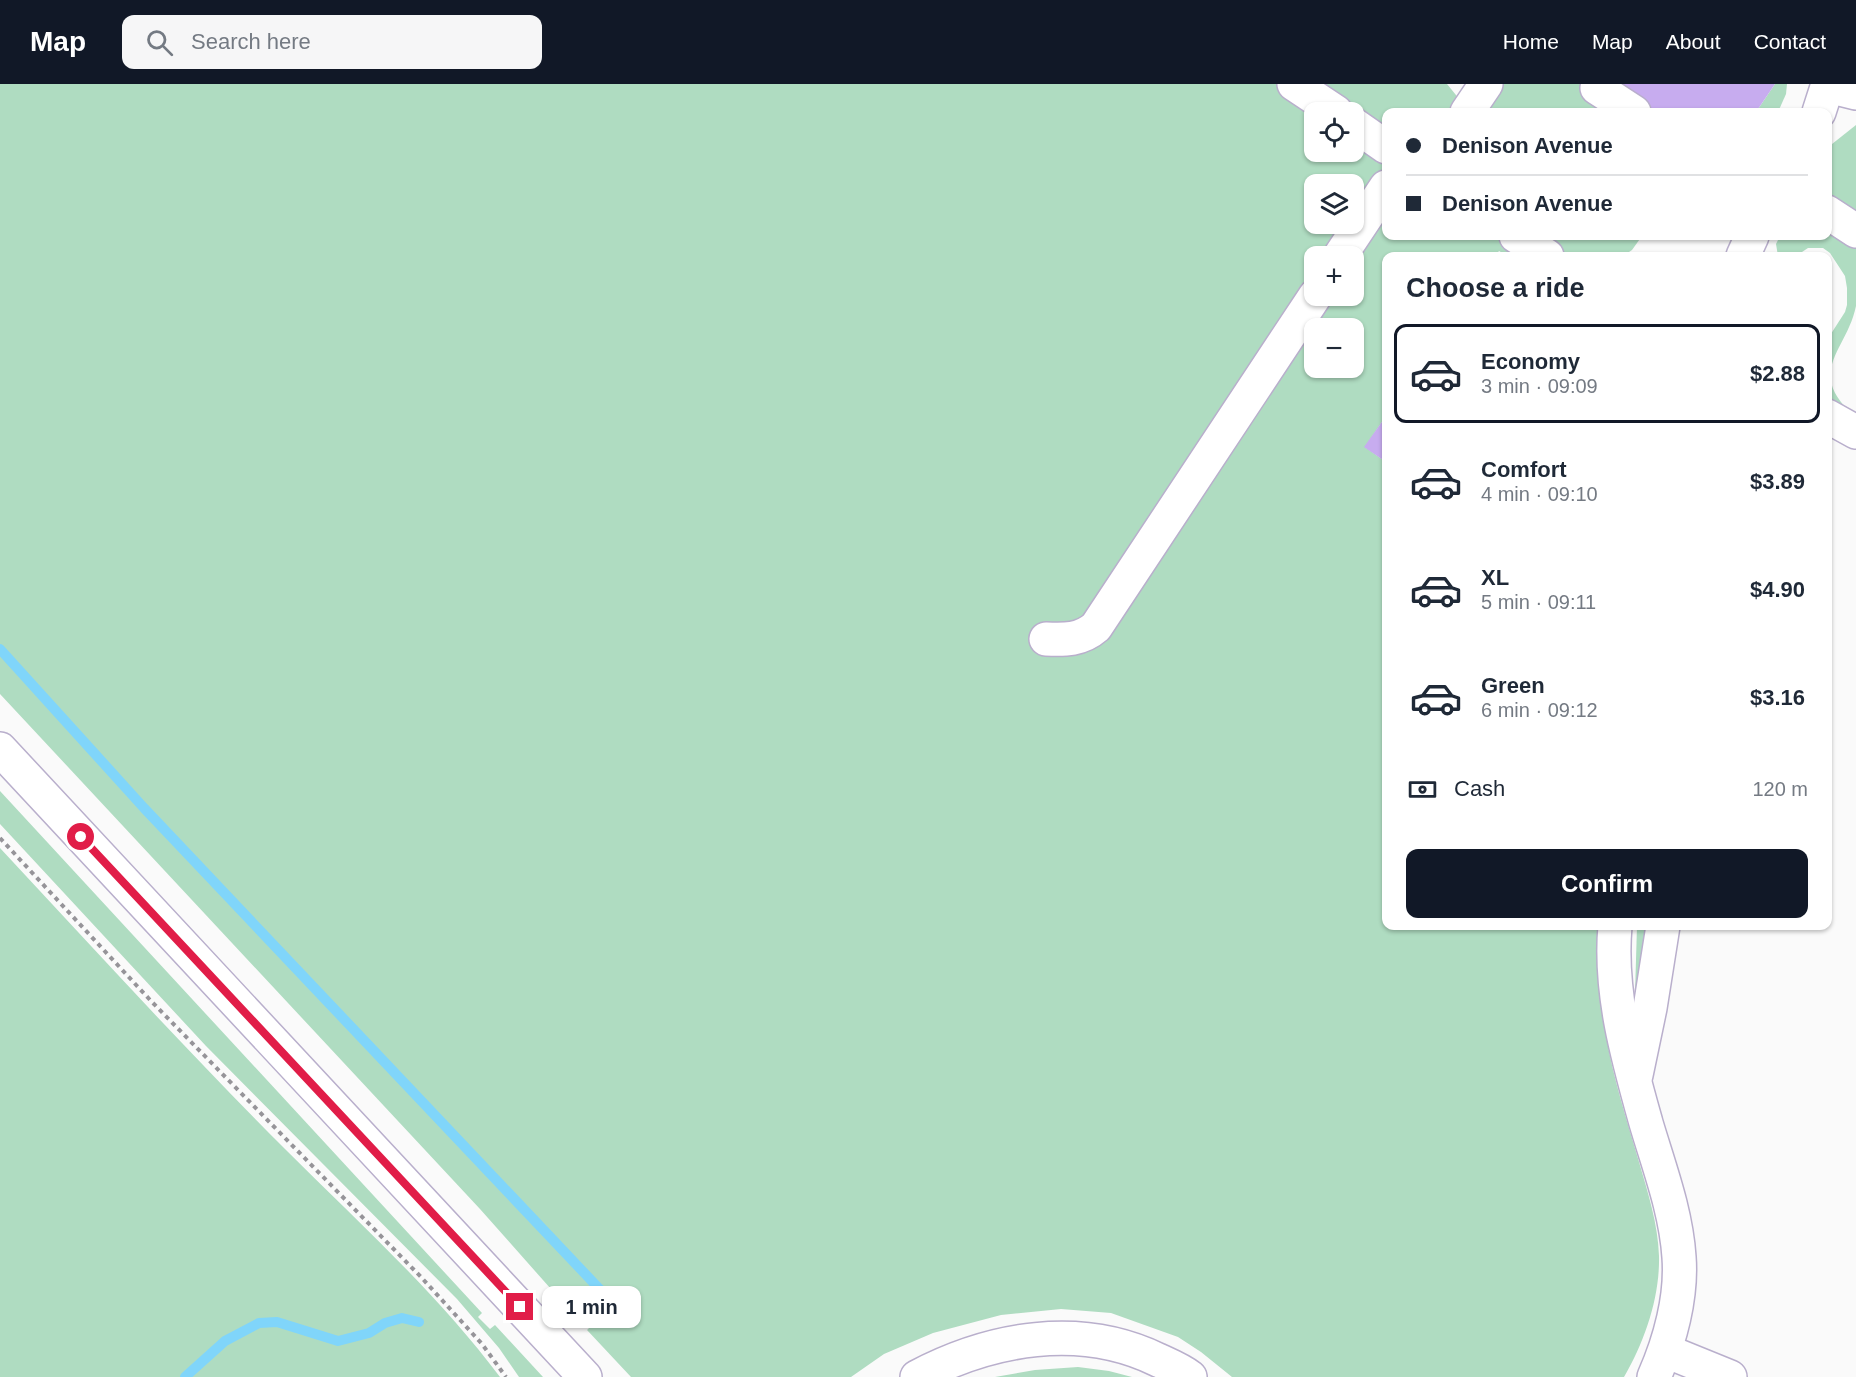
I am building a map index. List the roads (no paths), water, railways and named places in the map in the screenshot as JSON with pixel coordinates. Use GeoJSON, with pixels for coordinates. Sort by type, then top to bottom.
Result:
{"type":"FeatureCollection","features":[{"type":"Feature","properties":{"kind":"street"},"geometry":{"type":"LineString","coordinates":[[1294,84],[1321,102]]}},
{"type":"Feature","properties":{"kind":"street"},"geometry":{"type":"LineString","coordinates":[[1470,108],[1486,84]]}},
{"type":"Feature","properties":{"kind":"street"},"geometry":{"type":"LineString","coordinates":[[1597,88],[1628,108]]}},
{"type":"Feature","properties":{"kind":"street"},"geometry":{"type":"LineString","coordinates":[[1364,132],[1382,144]]}},
{"type":"Feature","properties":{"kind":"street"},"geometry":{"type":"LineString","coordinates":[[1347,246],[1382,193]]}},
{"type":"Feature","properties":{"kind":"street"},"geometry":{"type":"LineString","coordinates":[[1832,215],[1856,231]]}},
{"type":"Feature","properties":{"kind":"street"},"geometry":{"type":"LineString","coordinates":[[1522,240],[1541,252]]}},
{"type":"Feature","properties":{"kind":"street"},"geometry":{"type":"LineString","coordinates":[[1046,639],[1065,640],[1080,637],[1087,635],[1096,627],[1308,306]]}},
{"type":"Feature","properties":{"kind":"street"},"geometry":{"type":"LineString","coordinates":[[1832,419],[1856,432]]}},
{"type":"Feature","properties":{"kind":"street"},"geometry":{"type":"LineString","coordinates":[[0,749],[585,1377]]}},
{"type":"Feature","properties":{"kind":"street"},"geometry":{"type":"LineString","coordinates":[[1615,930],[1614,980],[1621,1029],[1670,1202],[1679,1256],[1679,1280],[1660,1364],[1730,1377]]}},
{"type":"Feature","properties":{"kind":"street"},"geometry":{"type":"LineString","coordinates":[[1635,1080],[1650,1008],[1662,930]]}},
{"type":"Feature","properties":{"kind":"street"},"geometry":{"type":"LineString","coordinates":[[917,1377],[946,1361],[988,1347],[1042,1338],[1095,1339],[1145,1353],[1190,1377]]}},
{"type":"Feature","properties":{"kind":"waterway"},"geometry":{"type":"LineString","coordinates":[[0,649],[144,808],[626,1317]]}},
{"type":"Feature","properties":{"kind":"waterway"},"geometry":{"type":"LineString","coordinates":[[185,1377],[225,1341],[259,1323],[277,1322],[338,1341],[369,1333],[385,1323],[402,1318],[419,1322]]}}]}
